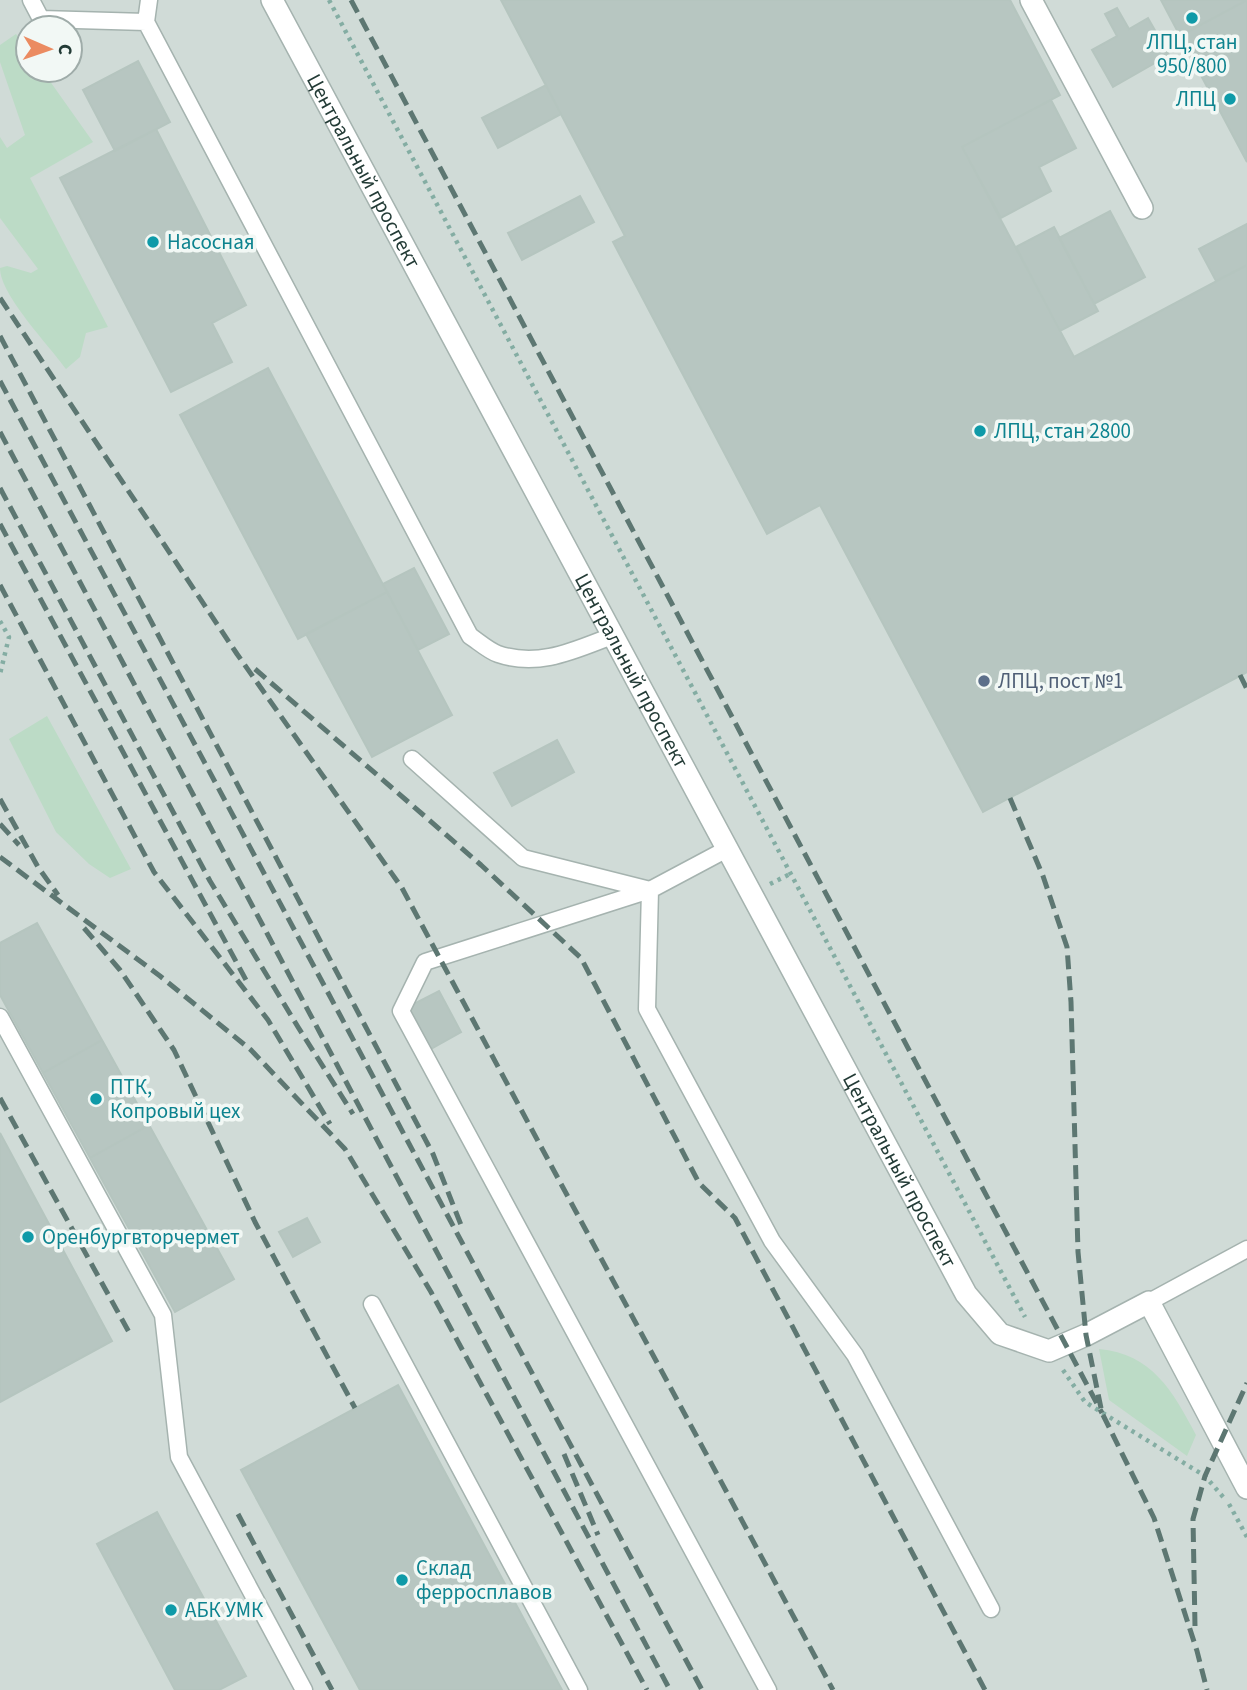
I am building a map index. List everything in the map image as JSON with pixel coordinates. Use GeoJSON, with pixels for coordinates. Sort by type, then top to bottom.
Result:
{"type":"FeatureCollection","features":[{"type":"Feature","properties":{"kind":"street","name":"Центральный проспект"},"geometry":{"type":"LineString","coordinates":[[272,0],[966,1294],[1000,1334],[1049,1351]]}},
{"type":"Feature","properties":{"kind":"street"},"geometry":{"type":"LineString","coordinates":[[1031,0],[1142,208]]}},
{"type":"Feature","properties":{"kind":"street"},"geometry":{"type":"LineString","coordinates":[[1049,1351],[1149,1302],[1247,1488]]}},
{"type":"Feature","properties":{"kind":"lane"},"geometry":{"type":"LineString","coordinates":[[31,0],[41,19],[146,22]]}},
{"type":"Feature","properties":{"kind":"lane"},"geometry":{"type":"LineString","coordinates":[[149,0],[146,22],[470,636],[496,654],[522,659],[554,657],[612,636]]}},
{"type":"Feature","properties":{"kind":"lane"},"geometry":{"type":"LineString","coordinates":[[412,759],[523,858],[650,890]]}},
{"type":"Feature","properties":{"kind":"lane"},"geometry":{"type":"LineString","coordinates":[[727,849],[650,890],[425,962],[401,1011],[768,1690]]}},
{"type":"Feature","properties":{"kind":"lane"},"geometry":{"type":"LineString","coordinates":[[650,890],[647,1009],[772,1241],[855,1355],[991,1609]]}},
{"type":"Feature","properties":{"kind":"lane"},"geometry":{"type":"LineString","coordinates":[[0,1017],[163,1315],[179,1457],[304,1690]]}},
{"type":"Feature","properties":{"kind":"lane"},"geometry":{"type":"LineString","coordinates":[[1149,1302],[1247,1249]]}},
{"type":"Feature","properties":{"kind":"lane"},"geometry":{"type":"LineString","coordinates":[[373,1304],[579,1690]]}},
{"type":"Feature","properties":{"kind":"path"},"geometry":{"type":"LineString","coordinates":[[329,0],[1026,1319]]}},
{"type":"Feature","properties":{"kind":"path"},"geometry":{"type":"LineString","coordinates":[[0,621],[9,637],[0,674]]}},
{"type":"Feature","properties":{"kind":"path"},"geometry":{"type":"LineString","coordinates":[[1049,1351],[1085,1402],[1205,1476],[1230,1504],[1247,1537]]}},
{"type":"Feature","properties":{"kind":"shaded area"},"geometry":{"type":"Polygon","coordinates":[[[0,0],[1247,0],[1247,1690],[0,1690],[0,0]]]}},
{"type":"Feature","properties":{"kind":"green space"},"geometry":{"type":"Polygon","coordinates":[[[14,35],[14,84],[52,84],[93,142],[30,178],[108,327],[86,333],[80,357],[66,369],[16,305],[2,279],[0,268],[7,266],[31,273],[38,269],[0,218],[0,137],[7,148],[25,135],[0,62],[0,45],[14,35]]]}},
{"type":"Feature","properties":{"kind":"green space"},"geometry":{"type":"Polygon","coordinates":[[[47,716],[131,869],[110,878],[89,864],[56,832],[9,739],[47,716]]]}},
{"type":"Feature","properties":{"kind":"green space"},"geometry":{"type":"Polygon","coordinates":[[[1099,1349],[1133,1358],[1159,1377],[1179,1404],[1196,1435],[1187,1456],[1109,1400],[1099,1349]]]}},
{"type":"Feature","properties":{"kind":"building","name":"ЛПЦ, стан 2800"},"geometry":{"type":"Polygon","coordinates":[[[501,0],[1010,0],[1060,95],[962,147],[1074,357],[1247,265],[1247,672],[983,812],[820,505],[767,534],[613,242],[625,236],[501,0]]]}},
{"type":"Feature","properties":{"kind":"building","name":"ЛПЦ, стан 950/800"},"geometry":{"type":"Polygon","coordinates":[[[1161,0],[1247,0],[1180,36],[1161,0]]]}},
{"type":"Feature","properties":{"kind":"building","name":"ЛПЦ"},"geometry":{"type":"Polygon","coordinates":[[[1247,0],[1247,162],[1180,36],[1247,0]]]}},
{"type":"Feature","properties":{"kind":"building"},"geometry":{"type":"Polygon","coordinates":[[[1117,8],[1129,29],[1148,18],[1169,55],[1113,87],[1092,50],[1117,36],[1105,14],[1117,8]]]}},
{"type":"Feature","properties":{"kind":"building"},"geometry":{"type":"Polygon","coordinates":[[[138,61],[170,122],[115,151],[83,90],[138,61]]]}},
{"type":"Feature","properties":{"kind":"building"},"geometry":{"type":"Polygon","coordinates":[[[546,85],[561,114],[498,148],[482,118],[546,85]]]}},
{"type":"Feature","properties":{"kind":"building"},"geometry":{"type":"Polygon","coordinates":[[[1051,100],[1076,148],[1039,167],[1051,191],[1001,218],[962,147],[1051,100]]]}},
{"type":"Feature","properties":{"kind":"building","name":"Насосная"},"geometry":{"type":"Polygon","coordinates":[[[156,129],[246,305],[212,323],[232,362],[171,392],[60,178],[156,129]]]}},
{"type":"Feature","properties":{"kind":"building"},"geometry":{"type":"Polygon","coordinates":[[[580,196],[594,222],[522,260],[508,233],[580,196]]]}},
{"type":"Feature","properties":{"kind":"building"},"geometry":{"type":"Polygon","coordinates":[[[1110,211],[1145,277],[1094,304],[1059,238],[1110,211]]]}},
{"type":"Feature","properties":{"kind":"building"},"geometry":{"type":"Polygon","coordinates":[[[1247,224],[1247,265],[1216,281],[1199,249],[1247,224]]]}},
{"type":"Feature","properties":{"kind":"building"},"geometry":{"type":"Polygon","coordinates":[[[1054,227],[1098,311],[1060,331],[1016,247],[1054,227]]]}},
{"type":"Feature","properties":{"kind":"building"},"geometry":{"type":"Polygon","coordinates":[[[268,368],[387,592],[298,639],[180,415],[268,368]]]}},
{"type":"Feature","properties":{"kind":"building"},"geometry":{"type":"Polygon","coordinates":[[[414,568],[449,634],[418,650],[383,584],[414,568]]]}},
{"type":"Feature","properties":{"kind":"building"},"geometry":{"type":"Polygon","coordinates":[[[387,592],[452,715],[372,757],[306,634],[387,592]]]}},
{"type":"Feature","properties":{"kind":"building"},"geometry":{"type":"Polygon","coordinates":[[[557,740],[574,772],[512,806],[494,773],[557,740]]]}},
{"type":"Feature","properties":{"kind":"building"},"geometry":{"type":"Polygon","coordinates":[[[37,923],[102,1040],[43,1073],[0,995],[0,943],[37,923]]]}},
{"type":"Feature","properties":{"kind":"building"},"geometry":{"type":"Polygon","coordinates":[[[439,991],[461,1032],[431,1049],[408,1007],[439,991]]]}},
{"type":"Feature","properties":{"kind":"building","name":"ПТК, Копровый цех"},"geometry":{"type":"Polygon","coordinates":[[[102,1040],[149,1125],[90,1158],[43,1073],[102,1040]]]}},
{"type":"Feature","properties":{"kind":"building"},"geometry":{"type":"Polygon","coordinates":[[[149,1125],[234,1279],[175,1312],[90,1158],[149,1125]]]}},
{"type":"Feature","properties":{"kind":"building","name":"Оренбургвторчермет"},"geometry":{"type":"Polygon","coordinates":[[[0,1133],[112,1341],[0,1402],[0,1133]]]}},
{"type":"Feature","properties":{"kind":"building"},"geometry":{"type":"Polygon","coordinates":[[[307,1218],[320,1242],[293,1257],[279,1232],[307,1218]]]}},
{"type":"Feature","properties":{"kind":"building","name":"Склад ферросплавов"},"geometry":{"type":"Polygon","coordinates":[[[398,1385],[562,1690],[360,1690],[241,1470],[398,1385]]]}},
{"type":"Feature","properties":{"kind":"building","name":"АБК УМК"},"geometry":{"type":"Polygon","coordinates":[[[157,1512],[246,1676],[219,1690],[175,1690],[97,1544],[157,1512]]]}},
{"type":"Feature","properties":{"kind":"railway"},"geometry":{"type":"LineString","coordinates":[[351,0],[1102,1413]]}},
{"type":"Feature","properties":{"kind":"railway"},"geometry":{"type":"LineString","coordinates":[[0,298],[237,654],[402,888],[833,1690]]}},
{"type":"Feature","properties":{"kind":"railway"},"geometry":{"type":"LineString","coordinates":[[0,336],[433,1154],[461,1225]]}},
{"type":"Feature","properties":{"kind":"railway"},"geometry":{"type":"LineString","coordinates":[[0,381],[702,1690]]}},
{"type":"Feature","properties":{"kind":"railway"},"geometry":{"type":"LineString","coordinates":[[0,432],[670,1690]]}},
{"type":"Feature","properties":{"kind":"railway"},"geometry":{"type":"LineString","coordinates":[[0,488],[210,881],[353,1114]]}},
{"type":"Feature","properties":{"kind":"railway"},"geometry":{"type":"LineString","coordinates":[[0,524],[246,980]]}},
{"type":"Feature","properties":{"kind":"railway"},"geometry":{"type":"LineString","coordinates":[[0,585],[154,872],[268,1020],[330,1124]]}},
{"type":"Feature","properties":{"kind":"railway"},"geometry":{"type":"LineString","coordinates":[[255,669],[481,865],[581,958],[699,1183],[735,1218],[985,1690]]}},
{"type":"Feature","properties":{"kind":"railway"},"geometry":{"type":"LineString","coordinates":[[1240,675],[1247,689]]}},
{"type":"Feature","properties":{"kind":"railway"},"geometry":{"type":"LineString","coordinates":[[1010,798],[1043,876],[1067,947],[1078,1252],[1086,1335],[1102,1413],[1154,1518],[1207,1690]]}},
{"type":"Feature","properties":{"kind":"railway"},"geometry":{"type":"LineString","coordinates":[[0,799],[38,867],[58,895]]}},
{"type":"Feature","properties":{"kind":"railway"},"geometry":{"type":"LineString","coordinates":[[0,824],[19,845]]}},
{"type":"Feature","properties":{"kind":"railway"},"geometry":{"type":"LineString","coordinates":[[0,857],[160,976],[251,1050],[345,1149],[431,1292],[647,1690]]}},
{"type":"Feature","properties":{"kind":"railway"},"geometry":{"type":"LineString","coordinates":[[84,928],[120,970],[174,1050],[255,1222],[355,1408]]}},
{"type":"Feature","properties":{"kind":"railway"},"geometry":{"type":"LineString","coordinates":[[0,1098],[130,1334]]}},
{"type":"Feature","properties":{"kind":"railway"},"geometry":{"type":"LineString","coordinates":[[1195,1626],[1193,1519],[1205,1476],[1247,1383]]}},
{"type":"Feature","properties":{"kind":"railway"},"geometry":{"type":"LineString","coordinates":[[564,1454],[598,1535]]}},
{"type":"Feature","properties":{"kind":"railway"},"geometry":{"type":"LineString","coordinates":[[238,1514],[332,1690]]}},
{"type":"Feature","properties":{"kind":"place","name":"ЛПЦ, стан 950/800"},"geometry":{"type":"Point","coordinates":[1192,18]}},
{"type":"Feature","properties":{"kind":"place","name":"ЛПЦ"},"geometry":{"type":"Point","coordinates":[1230,99]}},
{"type":"Feature","properties":{"kind":"place","name":"Насосная"},"geometry":{"type":"Point","coordinates":[153,242]}},
{"type":"Feature","properties":{"kind":"place","name":"ЛПЦ, стан 2800"},"geometry":{"type":"Point","coordinates":[980,431]}},
{"type":"Feature","properties":{"kind":"place","name":"ЛПЦ, пост №1"},"geometry":{"type":"Point","coordinates":[984,681]}},
{"type":"Feature","properties":{"kind":"place","name":"ПТК, Копровый цех"},"geometry":{"type":"Point","coordinates":[96,1099]}},
{"type":"Feature","properties":{"kind":"place","name":"Оренбургвторчермет"},"geometry":{"type":"Point","coordinates":[28,1237]}},
{"type":"Feature","properties":{"kind":"place","name":"Склад ферросплавов"},"geometry":{"type":"Point","coordinates":[402,1580]}},
{"type":"Feature","properties":{"kind":"place","name":"АБК УМК"},"geometry":{"type":"Point","coordinates":[171,1610]}}]}
